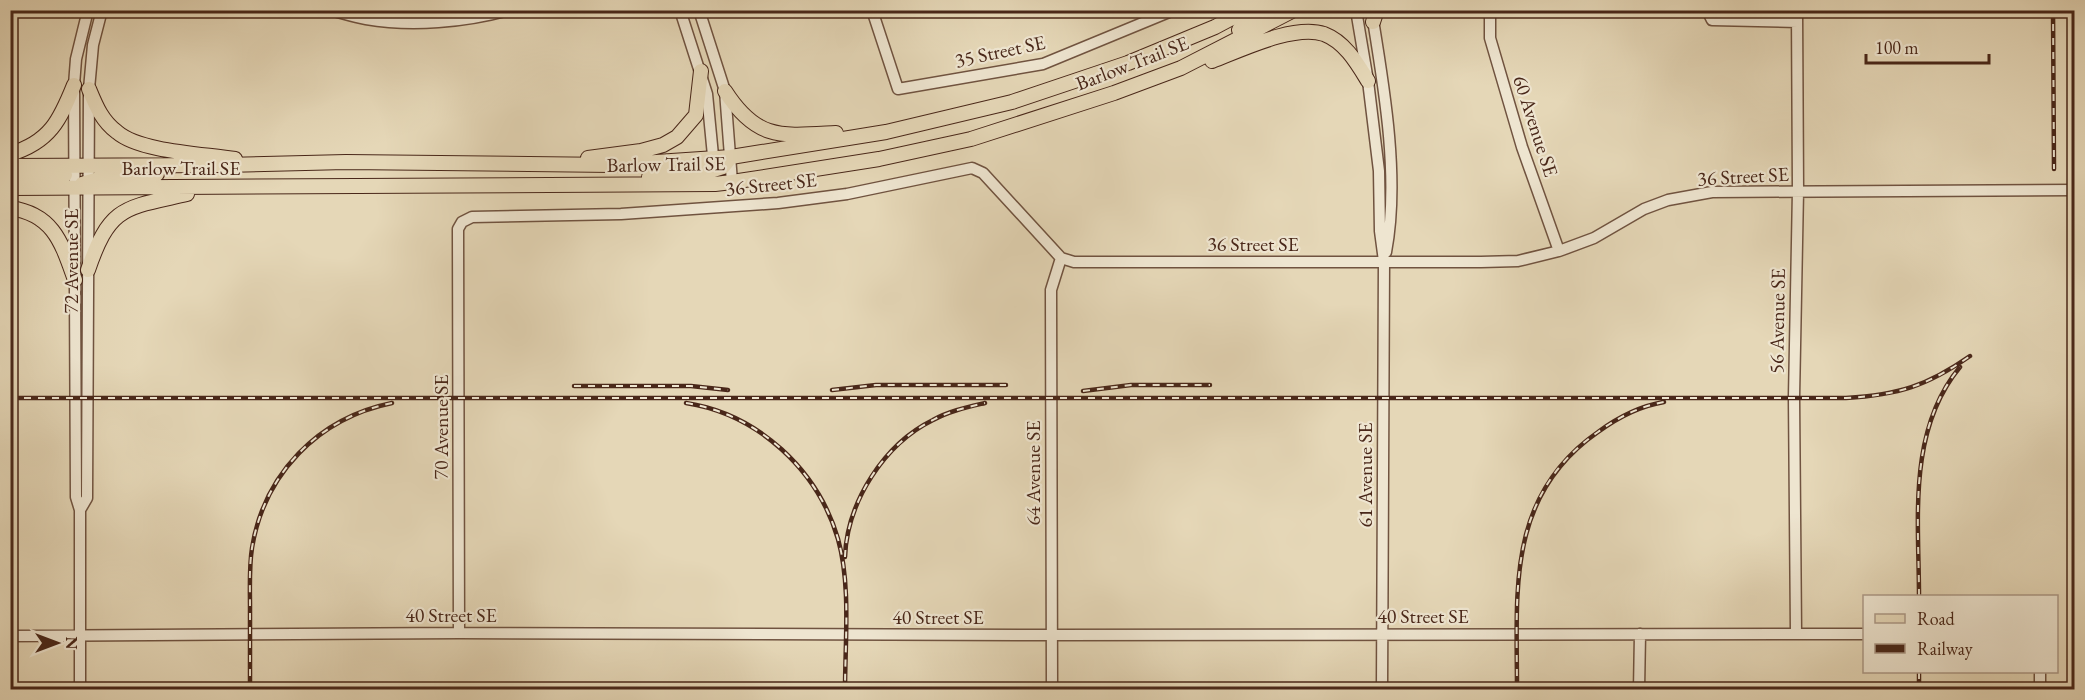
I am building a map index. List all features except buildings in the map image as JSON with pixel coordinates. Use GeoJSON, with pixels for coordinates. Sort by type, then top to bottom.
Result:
{"type":"FeatureCollection","features":[{"type":"Feature","properties":{"kind":"main road","name":"Barlow Trail SE"},"geometry":{"type":"LineString","coordinates":[[89,185],[213,188],[600,185],[714,171],[731,157],[886,132],[1012,102],[1128,63],[1215,27],[1247,10]]}},
{"type":"Feature","properties":{"kind":"main road"},"geometry":{"type":"LineString","coordinates":[[1218,50],[1232,34],[1271,10]]}},
{"type":"Feature","properties":{"kind":"main road","name":"Barlow Trail SE"},"geometry":{"type":"LineString","coordinates":[[10,166],[79,169],[346,162],[612,165],[714,171],[732,182],[879,159],[971,139],[1114,93],[1187,66],[1294,10]]}},
{"type":"Feature","properties":{"kind":"main road"},"geometry":{"type":"LineString","coordinates":[[1187,66],[1203,64],[1298,32],[1323,34],[1353,56],[1368,81]]}},
{"type":"Feature","properties":{"kind":"main road"},"geometry":{"type":"LineString","coordinates":[[563,164],[615,153],[641,152],[663,145],[677,137],[696,115],[701,71]]}},
{"type":"Feature","properties":{"kind":"main road"},"geometry":{"type":"LineString","coordinates":[[10,154],[40,140],[54,128],[63,114],[74,85]]}},
{"type":"Feature","properties":{"kind":"main road"},"geometry":{"type":"LineString","coordinates":[[89,89],[99,113],[107,123],[118,134],[142,144],[170,150],[276,164]]}},
{"type":"Feature","properties":{"kind":"main road"},"geometry":{"type":"LineString","coordinates":[[725,91],[742,116],[760,129],[798,135],[886,132]]}},
{"type":"Feature","properties":{"kind":"main road"},"geometry":{"type":"LineString","coordinates":[[10,188],[75,189],[225,165]]}},
{"type":"Feature","properties":{"kind":"main road"},"geometry":{"type":"LineString","coordinates":[[10,179],[79,169]]}},
{"type":"Feature","properties":{"kind":"main road"},"geometry":{"type":"LineString","coordinates":[[88,270],[102,235],[110,223],[123,211],[137,205],[213,188]]}},
{"type":"Feature","properties":{"kind":"main road"},"geometry":{"type":"LineString","coordinates":[[10,208],[33,214],[55,231],[75,280]]}},
{"type":"Feature","properties":{"kind":"street","name":"72 Avenue SE"},"geometry":{"type":"LineString","coordinates":[[80,510],[87,498],[89,185],[79,169],[74,85],[76,59],[88,10]]}},
{"type":"Feature","properties":{"kind":"street","name":"72 Avenue SE"},"geometry":{"type":"LineString","coordinates":[[80,690],[80,510],[76,497],[75,189],[93,45],[102,10]]}},
{"type":"Feature","properties":{"kind":"street"},"geometry":{"type":"LineString","coordinates":[[330,10],[368,20],[414,22],[481,18],[509,10]]}},
{"type":"Feature","properties":{"kind":"street"},"geometry":{"type":"LineString","coordinates":[[680,10],[708,94],[714,171]]}},
{"type":"Feature","properties":{"kind":"street"},"geometry":{"type":"LineString","coordinates":[[699,10],[725,91],[732,182]]}},
{"type":"Feature","properties":{"kind":"street","name":"35 Street SE"},"geometry":{"type":"LineString","coordinates":[[872,10],[898,89],[1043,64],[1174,10]]}},
{"type":"Feature","properties":{"kind":"street","name":"61 Avenue SE"},"geometry":{"type":"LineString","coordinates":[[1356,10],[1368,81],[1379,171],[1380,231],[1384,261],[1382,690]]}},
{"type":"Feature","properties":{"kind":"street","name":"60 Avenue SE"},"geometry":{"type":"LineString","coordinates":[[1490,10],[1490,38],[1522,147],[1559,251]]}},
{"type":"Feature","properties":{"kind":"street"},"geometry":{"type":"LineString","coordinates":[[1707,10],[1712,21],[1797,16]]}},
{"type":"Feature","properties":{"kind":"street","name":"61 Avenue SE"},"geometry":{"type":"LineString","coordinates":[[1374,14],[1390,151],[1390,231],[1384,261]]}},
{"type":"Feature","properties":{"kind":"street","name":"56 Avenue SE"},"geometry":{"type":"LineString","coordinates":[[1796,633],[1794,398],[1798,191],[1797,16]]}},
{"type":"Feature","properties":{"kind":"street","name":"36 Street SE"},"geometry":{"type":"LineString","coordinates":[[462,222],[472,217],[621,214],[778,203],[847,194],[972,168],[983,173],[1061,258],[1074,262],[1518,261],[1559,251],[1594,238],[1644,209],[1668,200],[1712,192],[2074,189]]}},
{"type":"Feature","properties":{"kind":"street","name":"70 Avenue SE"},"geometry":{"type":"LineString","coordinates":[[459,633],[458,229],[462,222]]}},
{"type":"Feature","properties":{"kind":"street","name":"64 Avenue SE"},"geometry":{"type":"LineString","coordinates":[[1052,690],[1051,290],[1061,258]]}},
{"type":"Feature","properties":{"kind":"street","name":"40 Street SE"},"geometry":{"type":"LineString","coordinates":[[10,636],[459,633],[1052,636],[1863,634]]}},
{"type":"Feature","properties":{"kind":"street"},"geometry":{"type":"LineString","coordinates":[[1639,690],[1640,634]]}},
{"type":"Feature","properties":{"kind":"street"},"geometry":{"type":"LineString","coordinates":[[2040,673],[2040,690]]}},
{"type":"Feature","properties":{"kind":"railway"},"geometry":{"type":"LineString","coordinates":[[2053,10],[2054,169]]}},
{"type":"Feature","properties":{"kind":"railway"},"geometry":{"type":"LineString","coordinates":[[10,398],[1846,398],[1897,391],[1926,382],[1970,356]]}},
{"type":"Feature","properties":{"kind":"railway"},"geometry":{"type":"LineString","coordinates":[[1919,595],[1918,507],[1924,448],[1931,419],[1943,392],[1960,367]]}},
{"type":"Feature","properties":{"kind":"railway"},"geometry":{"type":"LineString","coordinates":[[832,390],[876,385],[1006,385]]}},
{"type":"Feature","properties":{"kind":"railway"},"geometry":{"type":"LineString","coordinates":[[1083,391],[1131,385],[1210,385]]}},
{"type":"Feature","properties":{"kind":"railway"},"geometry":{"type":"LineString","coordinates":[[574,386],[691,386],[728,390]]}},
{"type":"Feature","properties":{"kind":"railway"},"geometry":{"type":"LineString","coordinates":[[1517,690],[1518,582],[1523,548],[1532,516],[1547,485],[1568,457],[1598,432],[1629,413],[1664,402]]}},
{"type":"Feature","properties":{"kind":"railway"},"geometry":{"type":"LineString","coordinates":[[250,690],[251,555],[258,521],[269,496],[282,474],[299,453],[318,436],[365,411],[392,403]]}},
{"type":"Feature","properties":{"kind":"railway"},"geometry":{"type":"LineString","coordinates":[[686,403],[712,409],[737,419],[760,433],[782,449],[816,490],[829,514],[838,539],[845,575],[845,690]]}},
{"type":"Feature","properties":{"kind":"railway"},"geometry":{"type":"LineString","coordinates":[[845,557],[847,536],[853,516],[871,477],[884,459],[915,431],[933,420],[985,403]]}},
{"type":"Feature","properties":{"kind":"railway"},"geometry":{"type":"LineString","coordinates":[[1919,673],[1919,690]]}}]}
